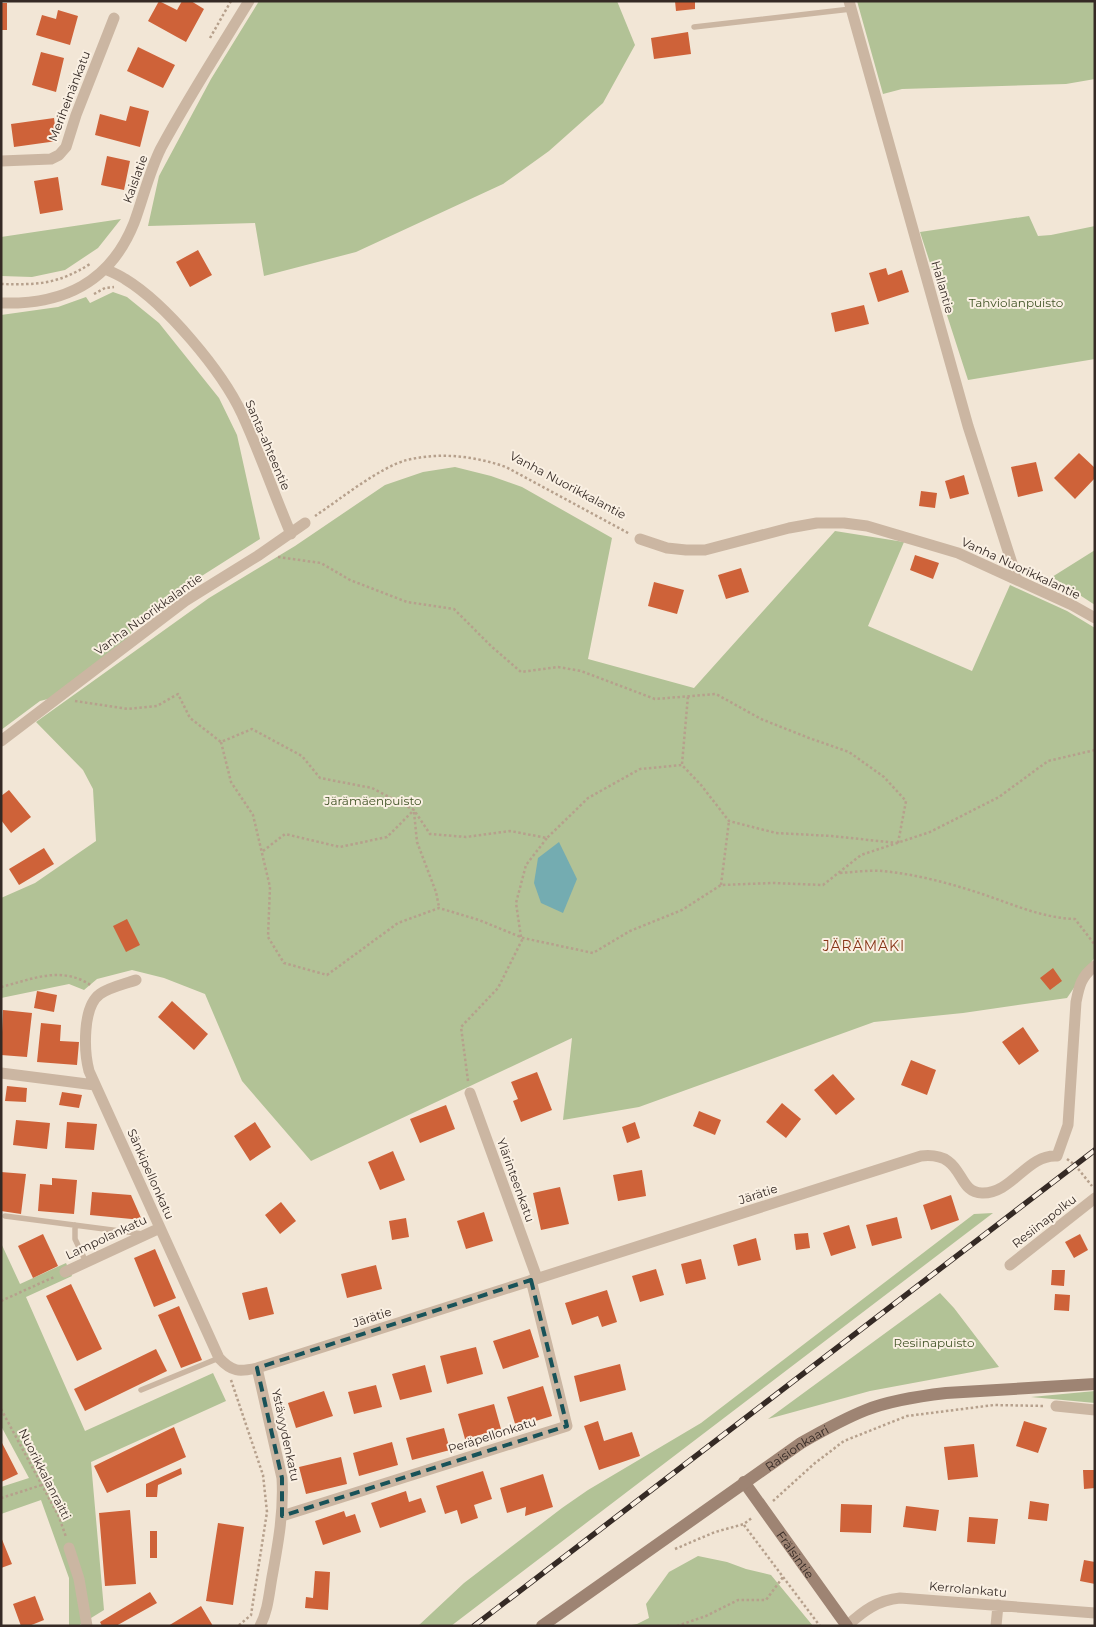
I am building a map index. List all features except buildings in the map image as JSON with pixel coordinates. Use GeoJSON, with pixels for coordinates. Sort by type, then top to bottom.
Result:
{"type":"FeatureCollection","features":[{"type":"Feature","properties":{"kind":"main road","name":"Raisionkaari"},"geometry":{"type":"LineString","coordinates":[[542,1626],[800,1443],[834,1424],[868,1409],[913,1398],[946,1393],[1095,1384]]}},
{"type":"Feature","properties":{"kind":"main road","name":"Frälsintie"},"geometry":{"type":"LineString","coordinates":[[744,1482],[847,1626]]}},
{"type":"Feature","properties":{"kind":"street","name":"Kaislatie"},"geometry":{"type":"LineString","coordinates":[[1,303],[49,300],[67,294],[85,285],[114,260],[133,225],[164,144],[249,1]]}},
{"type":"Feature","properties":{"kind":"street","name":"Hallantie"},"geometry":{"type":"LineString","coordinates":[[850,5],[968,426],[1017,579]]}},
{"type":"Feature","properties":{"kind":"street","name":"Meriheinänkatu"},"geometry":{"type":"LineString","coordinates":[[1,161],[50,159],[60,155],[66,146],[76,115],[114,18]]}},
{"type":"Feature","properties":{"kind":"street","name":"Santa-ahteentie"},"geometry":{"type":"LineString","coordinates":[[105,269],[126,280],[154,302],[185,333],[215,369],[241,412],[291,534]]}},
{"type":"Feature","properties":{"kind":"street","name":"Vanha Nuorikkalantie"},"geometry":{"type":"LineString","coordinates":[[640,539],[667,548],[705,550],[789,528],[817,523],[844,523],[867,526],[958,553],[1072,605],[1095,618]]}},
{"type":"Feature","properties":{"kind":"street","name":"Vanha Nuorikkalantie"},"geometry":{"type":"LineString","coordinates":[[1,741],[185,602],[305,524]]}},
{"type":"Feature","properties":{"kind":"street"},"geometry":{"type":"LineString","coordinates":[[1057,1156],[1068,1125],[1076,1002],[1084,975],[1095,966]]}},
{"type":"Feature","properties":{"kind":"street"},"geometry":{"type":"LineString","coordinates":[[101,993],[136,980]]}},
{"type":"Feature","properties":{"kind":"street","name":"Sänkipellonkatu"},"geometry":{"type":"LineString","coordinates":[[101,993],[93,1000],[89,1012],[85,1044],[88,1065],[222,1362]]}},
{"type":"Feature","properties":{"kind":"street"},"geometry":{"type":"LineString","coordinates":[[1,1073],[95,1084]]}},
{"type":"Feature","properties":{"kind":"street","name":"Ylärinteenkatu"},"geometry":{"type":"LineString","coordinates":[[470,1093],[534,1279]]}},
{"type":"Feature","properties":{"kind":"street","name":"Järätie"},"geometry":{"type":"LineString","coordinates":[[258,1368],[921,1156],[933,1155],[945,1159],[955,1166],[970,1189],[979,1194],[985,1194],[999,1189],[1039,1159],[1048,1155],[1057,1156]]}},
{"type":"Feature","properties":{"kind":"street","name":"Resiinapolku"},"geometry":{"type":"LineString","coordinates":[[1010,1265],[1095,1198]]}},
{"type":"Feature","properties":{"kind":"street","name":"Lampolankatu"},"geometry":{"type":"LineString","coordinates":[[64,1272],[160,1228]]}},
{"type":"Feature","properties":{"kind":"street","name":"Peräpellonkatu"},"geometry":{"type":"LineString","coordinates":[[282,1516],[567,1426],[534,1279]]}},
{"type":"Feature","properties":{"kind":"street"},"geometry":{"type":"LineString","coordinates":[[222,1362],[236,1371],[258,1368]]}},
{"type":"Feature","properties":{"kind":"street","name":"Ystävyydenkatu"},"geometry":{"type":"LineString","coordinates":[[258,1368],[282,1478],[282,1516],[267,1609],[260,1626]]}},
{"type":"Feature","properties":{"kind":"street"},"geometry":{"type":"LineString","coordinates":[[1056,1406],[1095,1410]]}},
{"type":"Feature","properties":{"kind":"street"},"geometry":{"type":"LineString","coordinates":[[69,1548],[79,1579],[87,1626]]}},
{"type":"Feature","properties":{"kind":"street","name":"Kerrolankatu"},"geometry":{"type":"LineString","coordinates":[[847,1626],[860,1614],[888,1599],[917,1598],[1095,1613]]}},
{"type":"Feature","properties":{"kind":"street"},"geometry":{"type":"LineString","coordinates":[[996,1626],[998,1605]]}},
{"type":"Feature","properties":{"kind":"lane"},"geometry":{"type":"LineString","coordinates":[[694,27],[850,5]]}},
{"type":"Feature","properties":{"kind":"lane"},"geometry":{"type":"LineString","coordinates":[[5,1216],[145,1234]]}},
{"type":"Feature","properties":{"kind":"lane"},"geometry":{"type":"LineString","coordinates":[[75,1225],[75,1239],[86,1262]]}},
{"type":"Feature","properties":{"kind":"lane"},"geometry":{"type":"LineString","coordinates":[[141,1390],[222,1362]]}},
{"type":"Feature","properties":{"kind":"path"},"geometry":{"type":"LineString","coordinates":[[1,284],[35,284],[56,281],[77,272],[91,263]]}},
{"type":"Feature","properties":{"kind":"path"},"geometry":{"type":"LineString","coordinates":[[77,272],[91,294],[116,286]]}},
{"type":"Feature","properties":{"kind":"path","name":"Vanha Nuorikkalantie"},"geometry":{"type":"LineString","coordinates":[[305,524],[381,472],[406,461],[430,456],[459,455],[485,460],[506,467],[640,539]]}},
{"type":"Feature","properties":{"kind":"path"},"geometry":{"type":"LineString","coordinates":[[259,555],[321,563],[350,580],[407,602],[454,609],[491,646],[521,672],[558,667],[581,671],[656,699],[716,694],[761,719],[849,752],[884,777],[906,801],[898,843]]}},
{"type":"Feature","properties":{"kind":"path"},"geometry":{"type":"LineString","coordinates":[[58,698],[128,709],[157,706],[178,694],[190,718],[221,742],[232,782],[253,815],[270,887],[268,937],[284,963],[327,975],[398,923],[439,908],[479,920],[522,938],[593,953],[630,931],[682,910],[721,885],[773,883],[823,885],[861,855],[930,832],[999,797],[1048,761],[1095,750]]}},
{"type":"Feature","properties":{"kind":"path"},"geometry":{"type":"LineString","coordinates":[[688,696],[682,765],[701,785],[729,821],[776,833],[832,836],[898,843]]}},
{"type":"Feature","properties":{"kind":"path"},"geometry":{"type":"LineString","coordinates":[[221,742],[252,729],[302,756],[320,778],[372,788],[414,810],[430,834],[466,838],[510,831],[547,838]]}},
{"type":"Feature","properties":{"kind":"path"},"geometry":{"type":"LineString","coordinates":[[470,1093],[462,1026],[498,988],[522,938],[516,903],[526,865],[547,838],[588,798],[640,769],[682,765]]}},
{"type":"Feature","properties":{"kind":"path"},"geometry":{"type":"LineString","coordinates":[[263,851],[285,834],[340,847],[387,837],[414,810]]}},
{"type":"Feature","properties":{"kind":"path"},"geometry":{"type":"LineString","coordinates":[[414,810],[417,842],[436,892],[439,908]]}},
{"type":"Feature","properties":{"kind":"path"},"geometry":{"type":"LineString","coordinates":[[721,885],[729,821]]}},
{"type":"Feature","properties":{"kind":"path"},"geometry":{"type":"LineString","coordinates":[[838,873],[881,871],[933,880],[1060,919],[1075,919],[1095,945]]}},
{"type":"Feature","properties":{"kind":"path"},"geometry":{"type":"LineString","coordinates":[[1,987],[48,975],[60,974],[80,978],[101,993]]}},
{"type":"Feature","properties":{"kind":"path"},"geometry":{"type":"LineString","coordinates":[[1057,1156],[1064,1157],[1075,1165],[1095,1189]]}},
{"type":"Feature","properties":{"kind":"path"},"geometry":{"type":"LineString","coordinates":[[1,1301],[64,1272]]}},
{"type":"Feature","properties":{"kind":"path"},"geometry":{"type":"LineString","coordinates":[[222,1362],[263,1475],[267,1512],[251,1615],[238,1626]]}},
{"type":"Feature","properties":{"kind":"path"},"geometry":{"type":"LineString","coordinates":[[672,1551],[715,1532],[744,1524],[844,1441],[883,1424],[907,1416],[994,1405],[1056,1406]]}},
{"type":"Feature","properties":{"kind":"path","name":"Nuorikkalanraitti"},"geometry":{"type":"LineString","coordinates":[[1,1409],[59,1517],[69,1548]]}},
{"type":"Feature","properties":{"kind":"path"},"geometry":{"type":"LineString","coordinates":[[1,1498],[42,1485]]}},
{"type":"Feature","properties":{"kind":"path"},"geometry":{"type":"LineString","coordinates":[[744,1524],[820,1626]]}},
{"type":"Feature","properties":{"kind":"path"},"geometry":{"type":"LineString","coordinates":[[677,1626],[706,1616],[738,1600],[766,1600],[783,1576]]}},
{"type":"Feature","properties":{"kind":"highlighted area"},"geometry":{"type":"Polygon","coordinates":[[[531,1280],[567,1426],[282,1516],[282,1478],[257,1368],[531,1280]]]}},
{"type":"Feature","properties":{"kind":"green space"},"geometry":{"type":"Polygon","coordinates":[[[259,1],[617,1],[635,45],[603,103],[549,151],[503,184],[356,252],[264,276],[255,223],[148,226],[159,176],[211,79],[259,1]]]}},
{"type":"Feature","properties":{"kind":"green space"},"geometry":{"type":"Polygon","coordinates":[[[857,1],[1095,1],[1095,79],[1066,84],[902,89],[883,94],[857,1]]]}},
{"type":"Feature","properties":{"kind":"green space","name":"Tahviolanpuisto"},"geometry":{"type":"Polygon","coordinates":[[[1029,216],[1038,236],[1095,226],[1095,359],[968,380],[920,232],[1029,216]]]}},
{"type":"Feature","properties":{"kind":"green space"},"geometry":{"type":"Polygon","coordinates":[[[121,219],[98,248],[65,270],[32,277],[1,276],[1,237],[121,219]]]}},
{"type":"Feature","properties":{"kind":"green space"},"geometry":{"type":"Polygon","coordinates":[[[113,292],[127,297],[159,323],[219,398],[237,435],[260,539],[145,612],[115,657],[52,698],[40,701],[1,730],[1,315],[58,307],[86,297],[90,303],[113,292]]]}},
{"type":"Feature","properties":{"kind":"green space","name":"Järämäenpuisto"},"geometry":{"type":"Polygon","coordinates":[[[455,467],[491,476],[522,487],[612,538],[588,659],[694,688],[835,531],[904,542],[868,626],[972,671],[1010,585],[1067,611],[1095,628],[1095,957],[1067,998],[963,1013],[874,1022],[639,1107],[563,1120],[572,1038],[311,1161],[242,1081],[205,994],[164,978],[132,970],[97,979],[84,990],[69,984],[1,998],[1,898],[35,883],[96,841],[93,789],[83,770],[36,722],[209,598],[295,546],[385,485],[423,472],[455,467]]]}},
{"type":"Feature","properties":{"kind":"green space"},"geometry":{"type":"Polygon","coordinates":[[[1095,550],[1095,605],[1052,577],[1095,550]]]}},
{"type":"Feature","properties":{"kind":"green space"},"geometry":{"type":"Polygon","coordinates":[[[993,1213],[451,1626],[418,1626],[464,1583],[562,1508],[588,1490],[701,1423],[974,1214],[993,1213]]]}},
{"type":"Feature","properties":{"kind":"green space"},"geometry":{"type":"Polygon","coordinates":[[[1,1243],[20,1284],[66,1263],[72,1276],[26,1297],[85,1431],[213,1373],[226,1401],[91,1462],[104,1610],[78,1626],[69,1626],[69,1578],[41,1500],[1,1514],[1,1487],[29,1478],[1,1426],[1,1243]]]}},
{"type":"Feature","properties":{"kind":"green space","name":"Resiinapuisto"},"geometry":{"type":"Polygon","coordinates":[[[940,1293],[954,1308],[999,1367],[870,1391],[768,1419],[940,1293]]]}},
{"type":"Feature","properties":{"kind":"green space"},"geometry":{"type":"Polygon","coordinates":[[[1095,1391],[1095,1403],[1031,1397],[1095,1391]]]}},
{"type":"Feature","properties":{"kind":"green space"},"geometry":{"type":"Polygon","coordinates":[[[698,1556],[771,1575],[813,1626],[626,1626],[637,1624],[649,1618],[646,1604],[669,1572],[698,1556]]]}},
{"type":"Feature","properties":{"kind":"water"},"geometry":{"type":"Polygon","coordinates":[[[559,842],[577,879],[563,913],[541,903],[534,883],[538,858],[559,842]]]}},
{"type":"Feature","properties":{"kind":"railway"},"geometry":{"type":"LineString","coordinates":[[474,1626],[1095,1150]]}},
{"type":"Feature","properties":{"kind":"district","name":"JÄRÄMÄKI"},"geometry":{"type":"Point","coordinates":[864,946]}}]}
